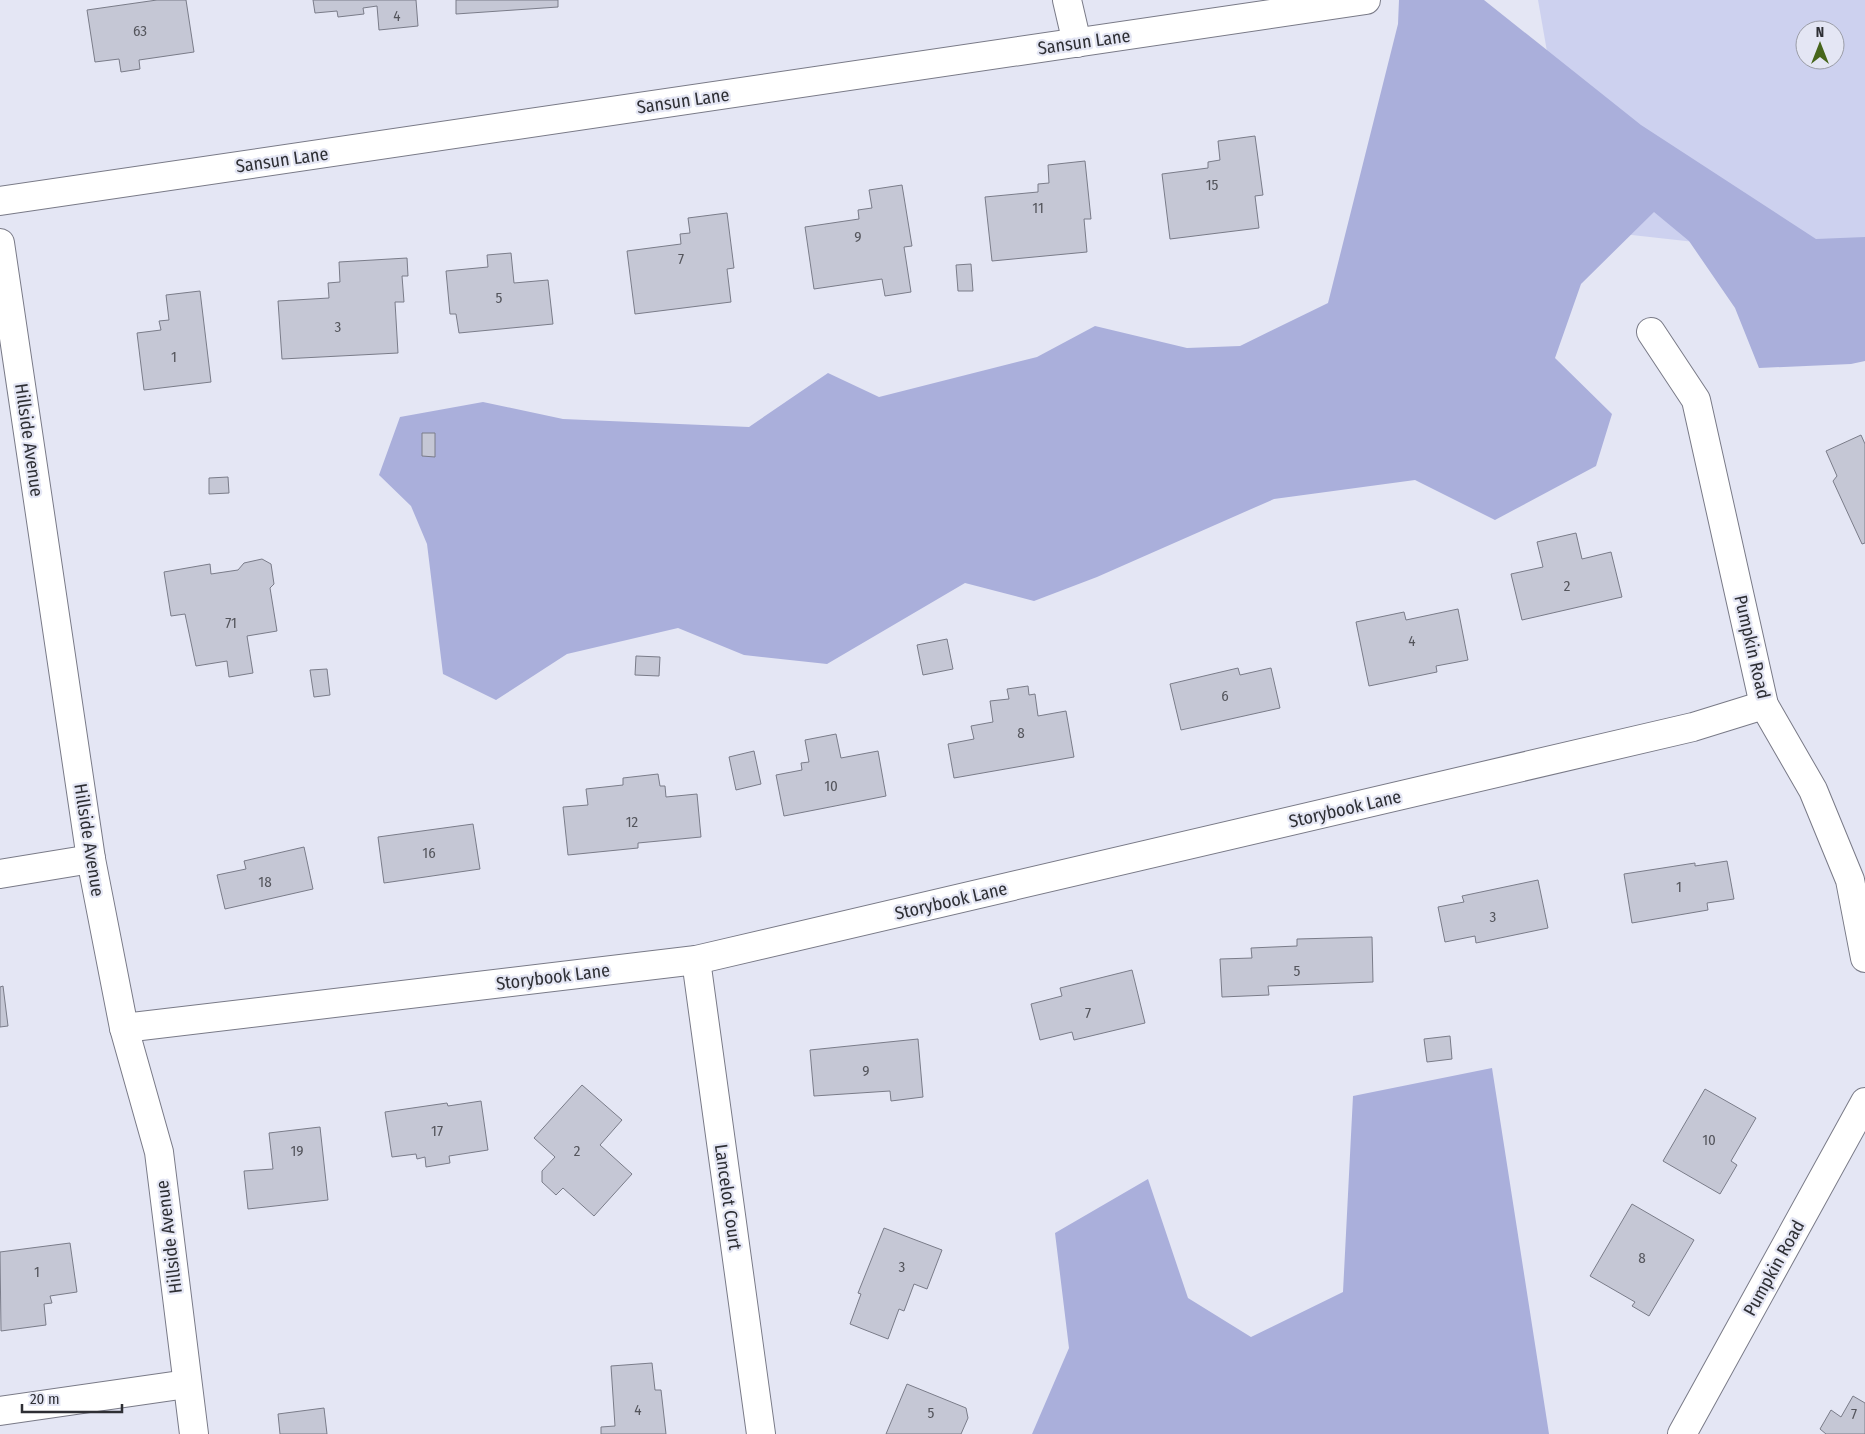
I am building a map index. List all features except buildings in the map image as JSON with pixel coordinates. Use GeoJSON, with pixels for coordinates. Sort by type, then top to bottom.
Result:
{"type":"FeatureCollection","features":[{"type":"Feature","properties":{"kind":"street"},"geometry":{"type":"LineString","coordinates":[[1067,0],[1077,43]]}},
{"type":"Feature","properties":{"kind":"street","name":"Sansun Lane"},"geometry":{"type":"LineString","coordinates":[[0,201],[1366,0]]}},
{"type":"Feature","properties":{"kind":"street","name":"Hillside Avenue"},"geometry":{"type":"LineString","coordinates":[[0,243],[91,859],[124,1028],[159,1152],[186,1384],[194,1434]]}},
{"type":"Feature","properties":{"kind":"street","name":"Pumpkin Road"},"geometry":{"type":"LineString","coordinates":[[1651,332],[1696,400],[1764,705],[1813,790],[1850,880],[1865,958]]}},
{"type":"Feature","properties":{"kind":"street","name":"Storybook Lane"},"geometry":{"type":"LineString","coordinates":[[124,1028],[696,960],[1683,729],[1764,705]]}},
{"type":"Feature","properties":{"kind":"street"},"geometry":{"type":"LineString","coordinates":[[0,874],[91,859]]}},
{"type":"Feature","properties":{"kind":"street","name":"Lancelot Court"},"geometry":{"type":"LineString","coordinates":[[696,960],[761,1434]]}},
{"type":"Feature","properties":{"kind":"street","name":"Pumpkin Road"},"geometry":{"type":"LineString","coordinates":[[1682,1434],[1865,1102]]}},
{"type":"Feature","properties":{"kind":"street"},"geometry":{"type":"LineString","coordinates":[[0,1411],[186,1384]]}},
{"type":"Feature","properties":{"kind":"shaded area"},"geometry":{"type":"Polygon","coordinates":[[[1399,0],[1484,0],[1641,125],[1816,239],[1865,237],[1865,361],[1851,364],[1759,368],[1735,308],[1689,241],[1654,212],[1581,284],[1555,358],[1612,414],[1596,466],[1495,520],[1415,480],[1274,499],[1097,577],[1034,601],[965,583],[827,664],[744,655],[678,628],[567,654],[496,700],[443,674],[427,544],[411,506],[379,475],[400,417],[483,402],[563,419],[749,427],[828,373],[879,397],[1037,357],[1095,326],[1187,348],[1240,346],[1328,303],[1398,24],[1399,0]]]}},
{"type":"Feature","properties":{"kind":"shaded area"},"geometry":{"type":"Polygon","coordinates":[[[1538,0],[1865,0],[1865,261],[1578,229],[1538,0]]]}},
{"type":"Feature","properties":{"kind":"shaded area"},"geometry":{"type":"Polygon","coordinates":[[[1492,1068],[1549,1434],[1032,1434],[1069,1348],[1055,1233],[1148,1179],[1188,1298],[1251,1337],[1343,1292],[1353,1096],[1492,1068]]]}}]}
